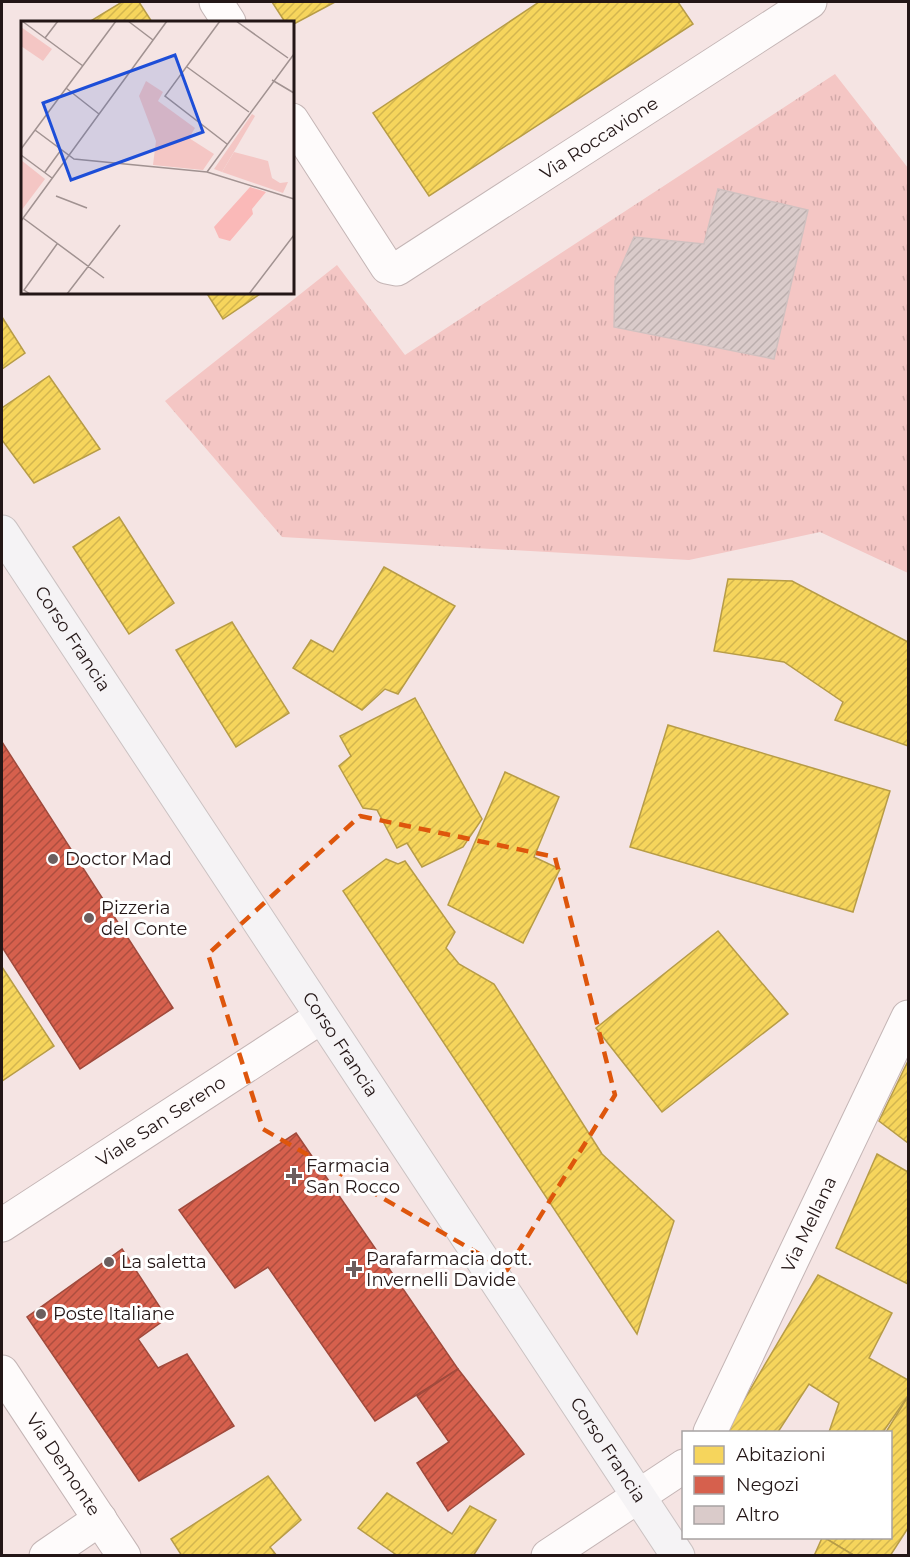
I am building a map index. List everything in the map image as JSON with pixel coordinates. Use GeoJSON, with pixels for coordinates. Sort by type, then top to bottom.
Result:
{"type":"FeatureCollection","features":[{"type":"Feature","properties":{"kind":"main road","name":"Corso Francia"},"geometry":{"type":"LineString","coordinates":[[2,532],[678,1556]]}},
{"type":"Feature","properties":{"kind":"street"},"geometry":{"type":"LineString","coordinates":[[216,2],[228,21]]}},
{"type":"Feature","properties":{"kind":"street","name":"Via Roccavione"},"geometry":{"type":"LineString","coordinates":[[294,123],[387,267],[397,269],[810,2]]}},
{"type":"Feature","properties":{"kind":"street","name":"Viale San Sereno"},"geometry":{"type":"LineString","coordinates":[[2,1225],[321,1017]]}},
{"type":"Feature","properties":{"kind":"street","name":"Via Mellana"},"geometry":{"type":"LineString","coordinates":[[710,1431],[909,1017]]}},
{"type":"Feature","properties":{"kind":"street","name":"Via Demonte"},"geometry":{"type":"LineString","coordinates":[[2,1372],[124,1556]]}},
{"type":"Feature","properties":{"kind":"street"},"geometry":{"type":"LineString","coordinates":[[558,1553],[682,1467]]}},
{"type":"Feature","properties":{"kind":"street"},"geometry":{"type":"LineString","coordinates":[[46,1556],[100,1519]]}},
{"type":"Feature","properties":{"kind":"highlighted area"},"geometry":{"type":"Polygon","coordinates":[[[360,816],[555,857],[615,1095],[507,1270],[263,1129],[208,954],[360,816]]]}},
{"type":"Feature","properties":{"kind":"green space"},"geometry":{"type":"Polygon","coordinates":[[[835,74],[908,168],[908,573],[820,532],[689,560],[282,537],[165,401],[337,265],[405,355],[835,74]]]}},
{"type":"Feature","properties":{"kind":"building: Abitazioni"},"geometry":{"type":"Polygon","coordinates":[[[122,2],[139,2],[151,21],[91,21],[122,2]]]}},
{"type":"Feature","properties":{"kind":"building: Abitazioni"},"geometry":{"type":"Polygon","coordinates":[[[272,2],[335,2],[294,24],[294,21],[284,21],[272,2]]]}},
{"type":"Feature","properties":{"kind":"building: Abitazioni"},"geometry":{"type":"Polygon","coordinates":[[[539,2],[678,2],[693,24],[429,196],[373,113],[539,2]]]}},
{"type":"Feature","properties":{"kind":"building: Abitazioni"},"geometry":{"type":"Polygon","coordinates":[[[207,294],[260,294],[223,319],[207,294]]]}},
{"type":"Feature","properties":{"kind":"building: Abitazioni"},"geometry":{"type":"Polygon","coordinates":[[[2,317],[25,353],[2,369],[2,317]]]}},
{"type":"Feature","properties":{"kind":"building: Abitazioni"},"geometry":{"type":"Polygon","coordinates":[[[49,376],[100,449],[34,483],[2,440],[2,408],[49,376]]]}},
{"type":"Feature","properties":{"kind":"building: Abitazioni"},"geometry":{"type":"Polygon","coordinates":[[[119,517],[174,603],[129,634],[73,547],[119,517]]]}},
{"type":"Feature","properties":{"kind":"building: Abitazioni"},"geometry":{"type":"Polygon","coordinates":[[[384,567],[455,606],[398,694],[385,689],[362,710],[293,668],[311,640],[333,652],[384,567]]]}},
{"type":"Feature","properties":{"kind":"building: Abitazioni"},"geometry":{"type":"Polygon","coordinates":[[[728,579],[792,581],[908,642],[908,746],[835,720],[843,702],[784,662],[714,651],[728,579]]]}},
{"type":"Feature","properties":{"kind":"building: Abitazioni"},"geometry":{"type":"Polygon","coordinates":[[[232,622],[289,713],[236,747],[176,650],[232,622]]]}},
{"type":"Feature","properties":{"kind":"building: Abitazioni"},"geometry":{"type":"Polygon","coordinates":[[[415,698],[482,819],[463,847],[422,867],[407,843],[397,848],[377,810],[363,808],[339,766],[351,756],[340,736],[415,698]]]}},
{"type":"Feature","properties":{"kind":"building: Abitazioni"},"geometry":{"type":"Polygon","coordinates":[[[668,725],[890,791],[853,912],[630,847],[668,725]]]}},
{"type":"Feature","properties":{"kind":"building: Abitazioni"},"geometry":{"type":"Polygon","coordinates":[[[505,772],[559,797],[534,857],[560,869],[523,943],[448,905],[505,772]]]}},
{"type":"Feature","properties":{"kind":"building: Abitazioni"},"geometry":{"type":"Polygon","coordinates":[[[386,859],[398,864],[405,861],[455,932],[446,948],[459,964],[494,984],[602,1154],[674,1221],[637,1334],[343,891],[386,859]]]}},
{"type":"Feature","properties":{"kind":"building: Abitazioni"},"geometry":{"type":"Polygon","coordinates":[[[718,931],[788,1014],[662,1112],[596,1028],[718,931]]]}},
{"type":"Feature","properties":{"kind":"building: Abitazioni"},"geometry":{"type":"Polygon","coordinates":[[[2,967],[54,1046],[2,1081],[2,967]]]}},
{"type":"Feature","properties":{"kind":"building: Abitazioni"},"geometry":{"type":"Polygon","coordinates":[[[908,1061],[908,1143],[879,1121],[908,1061]]]}},
{"type":"Feature","properties":{"kind":"building: Abitazioni"},"geometry":{"type":"Polygon","coordinates":[[[877,1154],[908,1172],[908,1284],[836,1248],[877,1154]]]}},
{"type":"Feature","properties":{"kind":"building: Abitazioni"},"geometry":{"type":"Polygon","coordinates":[[[818,1275],[892,1313],[869,1358],[908,1380],[908,1396],[884,1431],[829,1431],[839,1403],[809,1384],[779,1431],[726,1431],[818,1275]]]}},
{"type":"Feature","properties":{"kind":"building: Abitazioni"},"geometry":{"type":"Polygon","coordinates":[[[907,1398],[908,1528],[890,1556],[855,1556],[827,1539],[892,1539],[892,1431],[887,1431],[907,1398]]]}},
{"type":"Feature","properties":{"kind":"building: Abitazioni"},"geometry":{"type":"Polygon","coordinates":[[[268,1476],[301,1520],[270,1547],[277,1556],[182,1556],[171,1539],[268,1476]]]}},
{"type":"Feature","properties":{"kind":"building: Abitazioni"},"geometry":{"type":"Polygon","coordinates":[[[387,1493],[452,1534],[470,1506],[496,1520],[473,1556],[398,1556],[358,1528],[387,1493]]]}},
{"type":"Feature","properties":{"kind":"building: Abitazioni"},"geometry":{"type":"Polygon","coordinates":[[[822,1539],[827,1539],[855,1556],[814,1556],[822,1539]]]}},
{"type":"Feature","properties":{"kind":"building: Negozi"},"geometry":{"type":"Polygon","coordinates":[[[2,742],[173,1008],[80,1069],[2,947],[2,742]]]}},
{"type":"Feature","properties":{"kind":"building: Negozi"},"geometry":{"type":"Polygon","coordinates":[[[296,1133],[458,1369],[375,1421],[268,1267],[235,1288],[179,1210],[296,1133]]]}},
{"type":"Feature","properties":{"kind":"building: Negozi"},"geometry":{"type":"Polygon","coordinates":[[[122,1249],[167,1318],[138,1339],[158,1368],[187,1354],[234,1426],[139,1481],[27,1317],[122,1249]]]}},
{"type":"Feature","properties":{"kind":"building: Negozi"},"geometry":{"type":"Polygon","coordinates":[[[458,1369],[524,1454],[448,1511],[417,1463],[449,1442],[417,1396],[458,1369]]]}},
{"type":"Feature","properties":{"kind":"building: Altro"},"geometry":{"type":"Polygon","coordinates":[[[718,189],[808,210],[774,359],[614,327],[615,281],[634,237],[704,244],[718,189]]]}},
{"type":"Feature","properties":{"kind":"place","name":"Doctor Mad"},"geometry":{"type":"Point","coordinates":[53,859]}},
{"type":"Feature","properties":{"kind":"place","name":"Pizzeria del Conte"},"geometry":{"type":"Point","coordinates":[89,918]}},
{"type":"Feature","properties":{"kind":"place","name":"Farmacia San Rocco"},"geometry":{"type":"Point","coordinates":[294,1176]}},
{"type":"Feature","properties":{"kind":"place","name":"La saletta"},"geometry":{"type":"Point","coordinates":[109,1262]}},
{"type":"Feature","properties":{"kind":"place","name":"Parafarmacia dott. Invernelli Davide"},"geometry":{"type":"Point","coordinates":[354,1269]}},
{"type":"Feature","properties":{"kind":"place","name":"Poste Italiane"},"geometry":{"type":"Point","coordinates":[41,1314]}}]}
